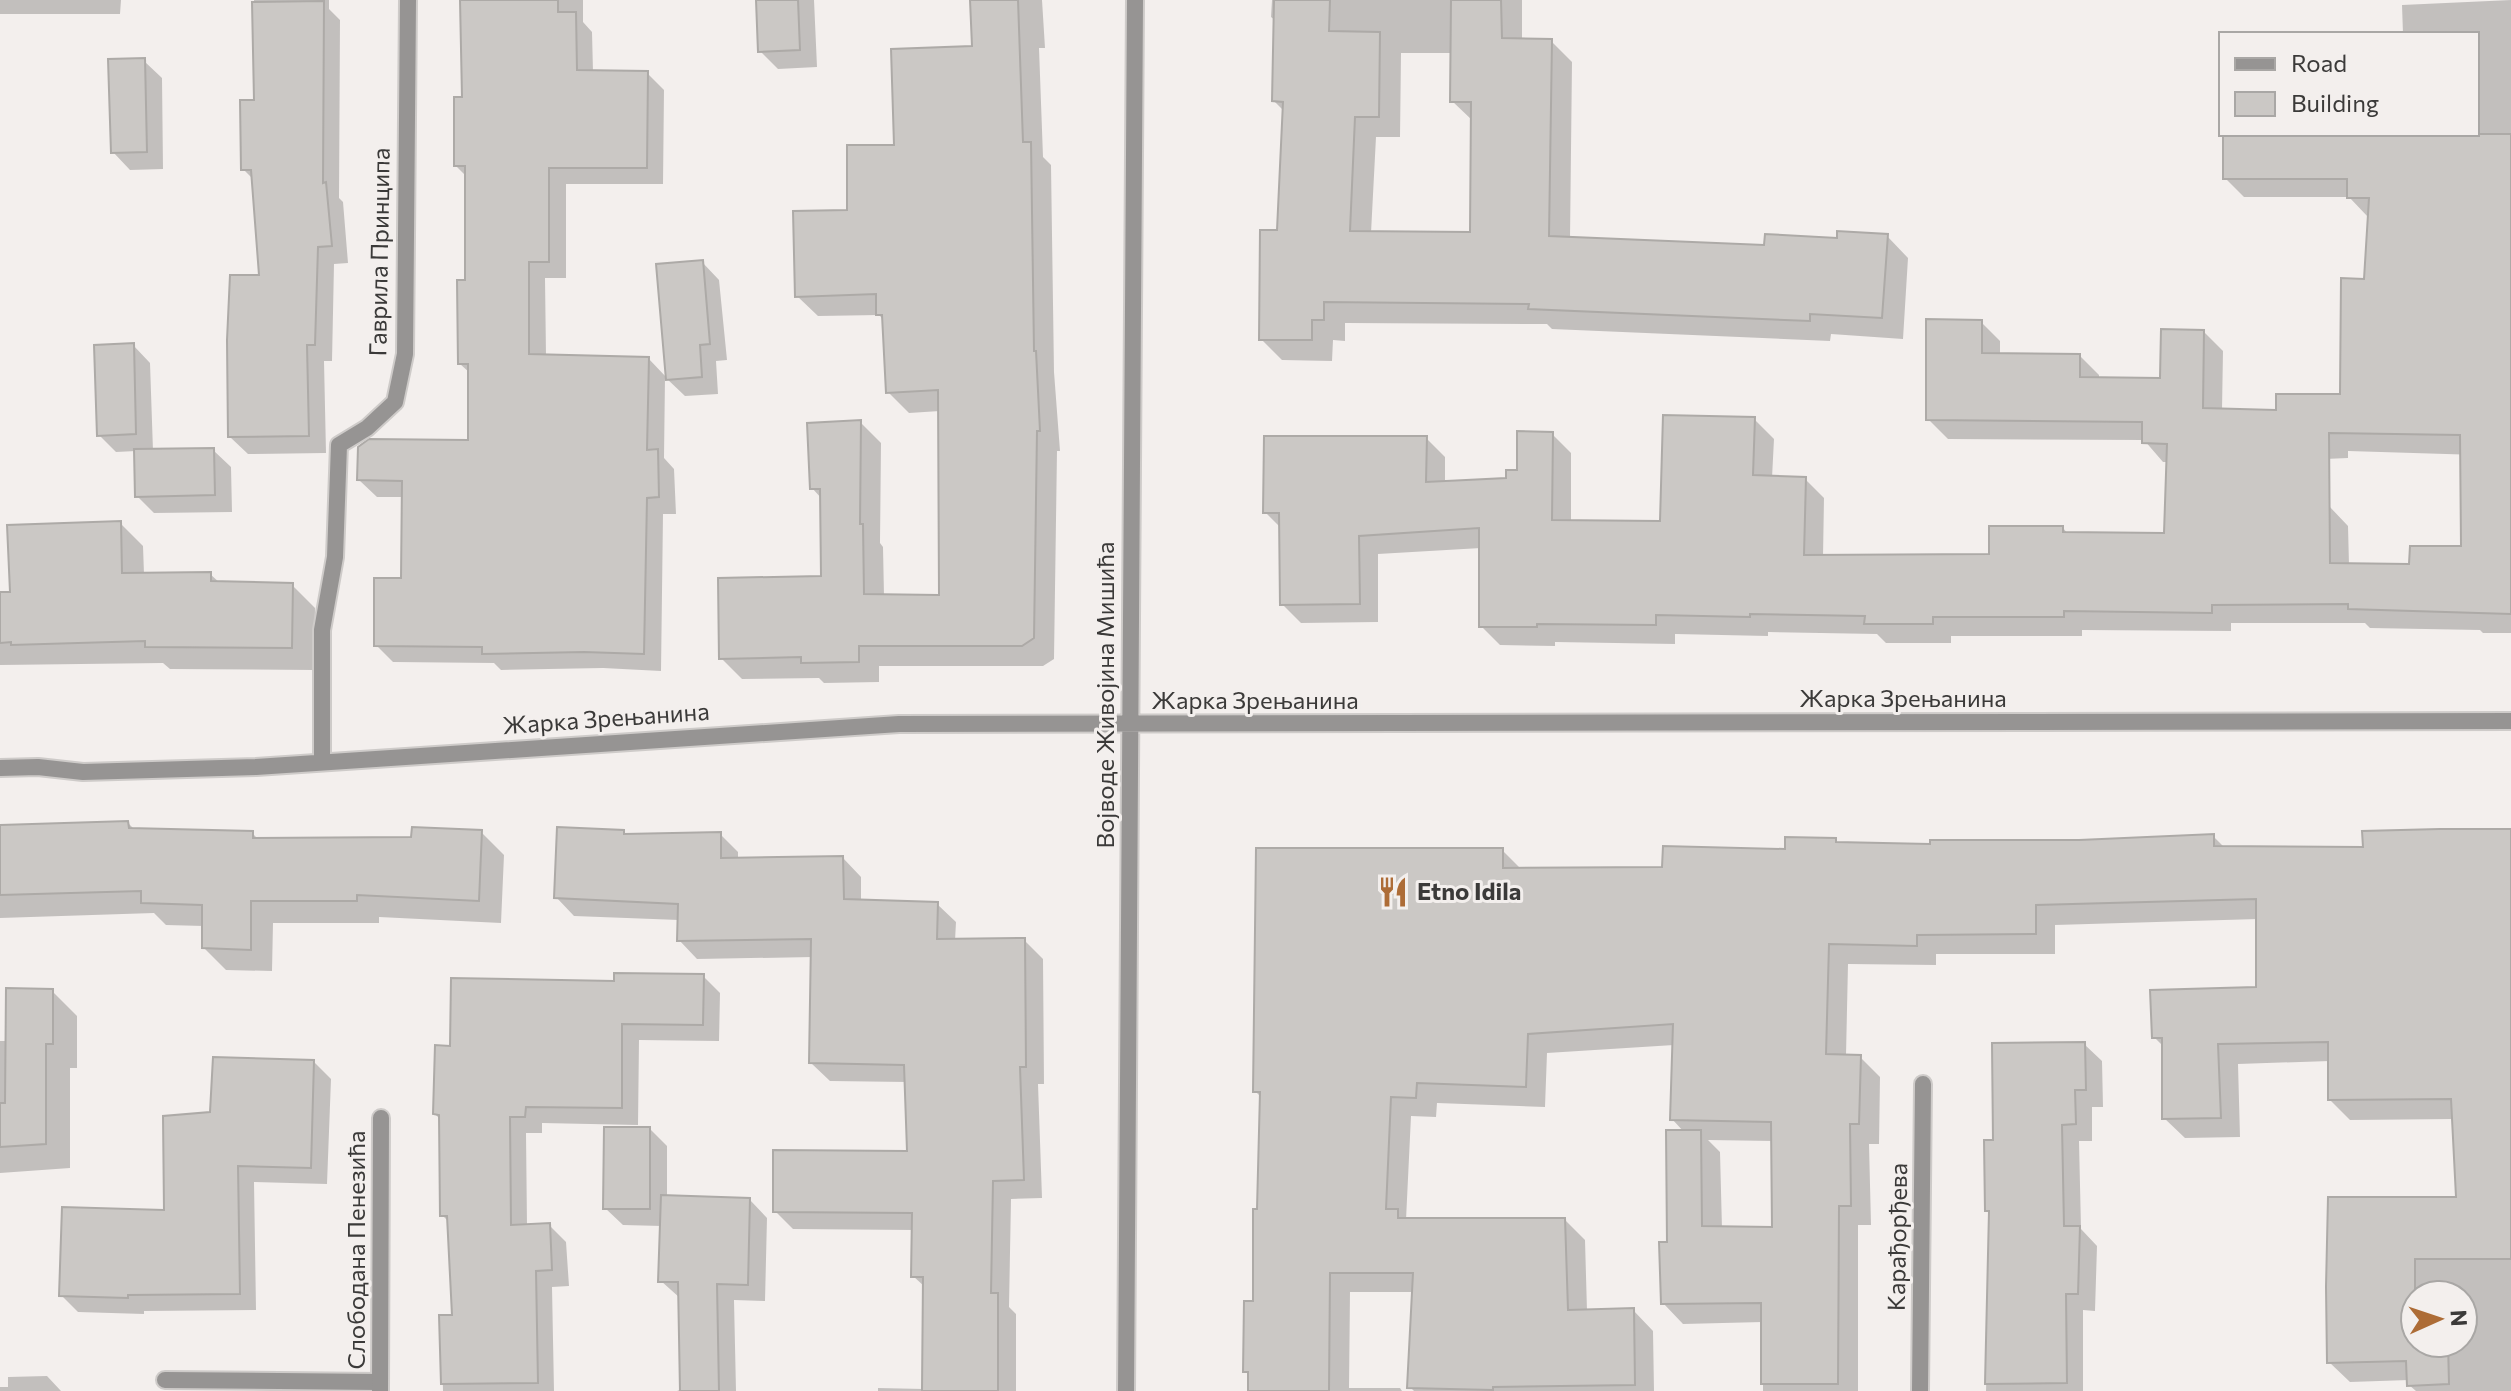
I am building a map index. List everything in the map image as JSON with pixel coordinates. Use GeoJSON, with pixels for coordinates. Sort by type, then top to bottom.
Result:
{"type":"FeatureCollection","features":[{"type":"Feature","properties":{"kind":"street","name":"Гаврила Принципа"},"geometry":{"type":"LineString","coordinates":[[322,761],[322,630],[335,557],[339,445],[367,428],[395,402],[405,354],[408,0]]}},
{"type":"Feature","properties":{"kind":"street","name":"Војводе Живојина Мишића"},"geometry":{"type":"LineString","coordinates":[[1126,1391],[1135,0]]}},
{"type":"Feature","properties":{"kind":"street","name":"Жарка Зрењанина"},"geometry":{"type":"LineString","coordinates":[[0,768],[38,767],[83,772],[256,767],[899,724],[2511,721]]}},
{"type":"Feature","properties":{"kind":"street","name":"Карађорђева"},"geometry":{"type":"LineString","coordinates":[[1920,1391],[1923,1084]]}},
{"type":"Feature","properties":{"kind":"street","name":"Слободана Пенезића"},"geometry":{"type":"LineString","coordinates":[[165,1380],[380,1386],[381,1118]]}},
{"type":"Feature","properties":{"kind":"building"},"geometry":{"type":"Polygon","coordinates":[[[460,0],[558,0],[558,12],[576,12],[577,70],[648,71],[647,168],[549,168],[549,262],[529,262],[529,354],[649,357],[647,450],[658,449],[659,497],[647,498],[644,654],[482,654],[482,647],[374,646],[374,578],[401,578],[402,481],[357,480],[358,447],[369,439],[468,440],[468,364],[458,364],[457,280],[465,280],[465,166],[454,166],[454,97],[462,97],[460,0]]]}},
{"type":"Feature","properties":{"kind":"building"},"geometry":{"type":"Polygon","coordinates":[[[756,0],[798,0],[800,50],[758,52],[756,0]]]}},
{"type":"Feature","properties":{"kind":"building"},"geometry":{"type":"Polygon","coordinates":[[[970,0],[1018,0],[1023,142],[1031,142],[1034,351],[1040,431],[1037,431],[1034,638],[1022,646],[859,646],[859,662],[801,663],[801,657],[719,659],[718,578],[821,576],[820,489],[810,489],[807,423],[861,420],[860,524],[863,524],[864,594],[939,595],[938,390],[886,393],[882,315],[876,315],[876,294],[795,297],[793,211],[847,210],[847,145],[894,145],[891,49],[972,46],[970,0]]]}},
{"type":"Feature","properties":{"kind":"building"},"geometry":{"type":"Polygon","coordinates":[[[1274,0],[1330,0],[1329,31],[1380,32],[1379,117],[1355,117],[1350,231],[1470,232],[1471,102],[1450,102],[1451,0],[1501,0],[1502,38],[1552,39],[1549,236],[1764,245],[1765,234],[1837,238],[1837,231],[1888,234],[1882,318],[1810,314],[1810,321],[1528,309],[1529,304],[1324,302],[1324,320],[1312,320],[1312,340],[1259,340],[1260,230],[1277,230],[1283,102],[1272,101],[1274,0]]]}},
{"type":"Feature","properties":{"kind":"building"},"geometry":{"type":"Polygon","coordinates":[[[324,1],[323,183],[326,182],[332,246],[318,247],[315,345],[307,345],[309,436],[228,437],[230,275],[259,275],[251,170],[241,170],[240,100],[254,100],[252,2],[324,1]]]}},
{"type":"Feature","properties":{"kind":"building"},"geometry":{"type":"Polygon","coordinates":[[[145,58],[147,152],[111,153],[108,59],[145,58]]]}},
{"type":"Feature","properties":{"kind":"building"},"geometry":{"type":"Polygon","coordinates":[[[2511,134],[2511,614],[2348,609],[2348,604],[2212,605],[2212,613],[2064,611],[2064,617],[1933,617],[1933,624],[1864,624],[1865,616],[1750,614],[1750,617],[1656,615],[1656,625],[1479,627],[1479,528],[1359,536],[1360,604],[1280,605],[1279,513],[1263,513],[1264,436],[1427,436],[1426,482],[1506,478],[1506,470],[1517,470],[1517,431],[1553,432],[1552,520],[1660,521],[1663,415],[1755,417],[1753,475],[1806,477],[1804,555],[1989,554],[1989,526],[2063,526],[2063,532],[2164,533],[2167,444],[2142,443],[2142,422],[1926,420],[1926,319],[1982,320],[1982,353],[2080,354],[2080,377],[2160,378],[2161,329],[2204,330],[2203,408],[2276,410],[2276,394],[2340,394],[2341,278],[2364,279],[2369,198],[2347,198],[2347,179],[2223,179],[2223,136],[2511,134]],[[2329,433],[2330,563],[2409,564],[2410,546],[2461,546],[2460,435],[2329,433]]]}},
{"type":"Feature","properties":{"kind":"building"},"geometry":{"type":"Polygon","coordinates":[[[703,260],[710,344],[700,345],[702,377],[666,380],[656,264],[703,260]]]}},
{"type":"Feature","properties":{"kind":"building"},"geometry":{"type":"Polygon","coordinates":[[[134,343],[136,434],[97,436],[94,345],[134,343]]]}},
{"type":"Feature","properties":{"kind":"building"},"geometry":{"type":"Polygon","coordinates":[[[214,448],[215,495],[135,497],[134,449],[214,448]]]}},
{"type":"Feature","properties":{"kind":"building"},"geometry":{"type":"Polygon","coordinates":[[[121,521],[122,573],[211,572],[211,581],[293,583],[292,648],[145,647],[145,641],[0,643],[0,592],[10,592],[7,525],[121,521]]]}},
{"type":"Feature","properties":{"kind":"building"},"geometry":{"type":"Polygon","coordinates":[[[128,821],[129,828],[253,831],[253,838],[411,837],[412,827],[482,830],[479,901],[357,895],[357,901],[251,901],[251,950],[202,948],[202,905],[141,903],[141,891],[0,895],[0,825],[128,821]]]}},
{"type":"Feature","properties":{"kind":"building"},"geometry":{"type":"Polygon","coordinates":[[[557,827],[624,830],[624,834],[721,832],[721,858],[843,856],[844,899],[938,902],[937,939],[1025,938],[1026,1067],[1020,1067],[1024,1180],[993,1181],[991,1293],[998,1293],[998,1391],[922,1391],[923,1277],[911,1277],[912,1213],[773,1212],[773,1150],[907,1151],[904,1065],[809,1063],[811,939],[677,941],[678,904],[554,898],[557,827]]]}},
{"type":"Feature","properties":{"kind":"building"},"geometry":{"type":"Polygon","coordinates":[[[2511,829],[2511,1259],[2415,1259],[2415,1279],[2399,1279],[2399,1359],[2448,1359],[2449,1384],[2407,1386],[2406,1361],[2327,1363],[2326,1287],[2328,1197],[2456,1197],[2451,1099],[2328,1100],[2328,1042],[2218,1044],[2221,1118],[2162,1119],[2162,1038],[2152,1038],[2150,990],[2256,987],[2256,899],[2036,905],[2036,934],[1917,935],[1917,946],[1829,944],[1826,1054],[1861,1055],[1859,1124],[1850,1124],[1851,1206],[1839,1206],[1838,1384],[1761,1384],[1761,1303],[1661,1304],[1659,1242],[1667,1242],[1666,1130],[1701,1130],[1702,1226],[1772,1227],[1771,1122],[1670,1120],[1673,1024],[1528,1034],[1526,1087],[1417,1083],[1416,1098],[1391,1097],[1386,1209],[1398,1209],[1398,1218],[1565,1218],[1568,1310],[1634,1308],[1635,1385],[1493,1387],[1493,1390],[1407,1388],[1413,1273],[1330,1273],[1329,1391],[1248,1391],[1248,1372],[1243,1372],[1244,1301],[1253,1301],[1253,1209],[1257,1209],[1260,1092],[1253,1092],[1256,848],[1503,848],[1503,868],[1662,867],[1663,846],[1785,849],[1785,837],[1836,838],[1836,842],[1930,844],[1930,840],[2079,840],[2214,834],[2214,846],[2363,847],[2362,831],[2511,829]]]}},
{"type":"Feature","properties":{"kind":"building"},"geometry":{"type":"Polygon","coordinates":[[[614,973],[704,974],[703,1025],[622,1024],[622,1108],[526,1107],[525,1117],[510,1117],[511,1225],[550,1223],[552,1270],[536,1271],[538,1383],[441,1384],[439,1315],[452,1315],[447,1216],[440,1216],[439,1115],[433,1114],[435,1045],[450,1046],[451,978],[614,981],[614,973]]]}},
{"type":"Feature","properties":{"kind":"building"},"geometry":{"type":"Polygon","coordinates":[[[6,988],[53,989],[53,1044],[46,1044],[46,1144],[0,1147],[0,1103],[5,1103],[6,988]]]}},
{"type":"Feature","properties":{"kind":"building"},"geometry":{"type":"Polygon","coordinates":[[[2085,1042],[2086,1090],[2075,1090],[2076,1124],[2062,1125],[2064,1226],[2080,1226],[2078,1294],[2066,1294],[2067,1383],[1985,1384],[1989,1211],[1985,1211],[1984,1140],[1993,1140],[1992,1043],[2085,1042]]]}},
{"type":"Feature","properties":{"kind":"building"},"geometry":{"type":"Polygon","coordinates":[[[213,1057],[314,1060],[311,1168],[238,1166],[240,1294],[128,1295],[128,1298],[59,1296],[62,1207],[164,1210],[163,1116],[210,1112],[213,1057]]]}},
{"type":"Feature","properties":{"kind":"building"},"geometry":{"type":"Polygon","coordinates":[[[604,1127],[650,1127],[650,1209],[603,1209],[604,1127]]]}},
{"type":"Feature","properties":{"kind":"building"},"geometry":{"type":"Polygon","coordinates":[[[661,1195],[750,1198],[748,1285],[717,1284],[719,1391],[680,1391],[678,1282],[658,1282],[661,1195]]]}},
{"type":"Feature","properties":{"kind":"place","name":"Etno Idila"},"geometry":{"type":"Point","coordinates":[1393,892]}}]}
